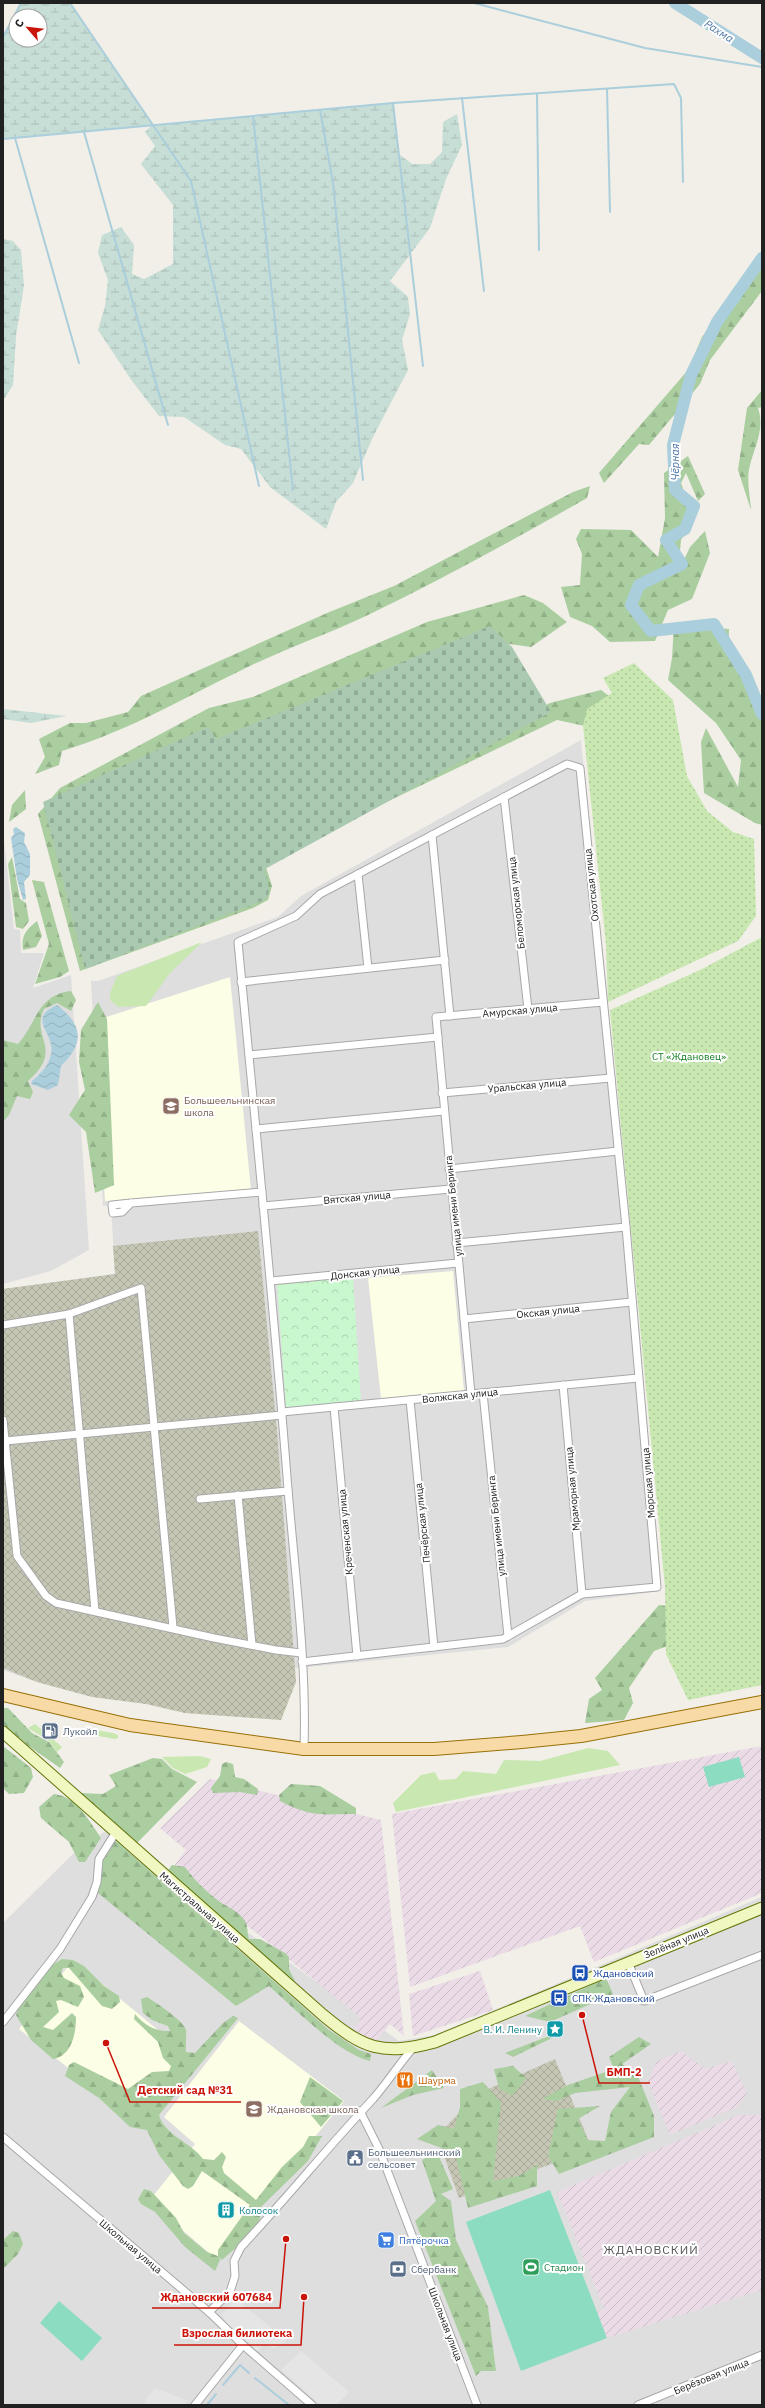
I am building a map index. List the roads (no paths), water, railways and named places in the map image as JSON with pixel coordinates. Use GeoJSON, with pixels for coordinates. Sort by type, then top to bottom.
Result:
{"type":"FeatureCollection","features":[{"type":"Feature","properties":{"kind":"main road"},"geometry":{"type":"LineString","coordinates":[[4,1696],[130,1726],[304,1749],[434,1748],[581,1736],[762,1702]]}},
{"type":"Feature","properties":{"kind":"street","name":"Охотская улица"},"geometry":{"type":"LineString","coordinates":[[504,797],[567,764],[580,768],[626,1227]]}},
{"type":"Feature","properties":{"kind":"street"},"geometry":{"type":"LineString","coordinates":[[304,1749],[305,1704],[282,1413],[271,1281],[238,942],[296,916],[320,894],[504,797]]}},
{"type":"Feature","properties":{"kind":"street","name":"Беломорская улица"},"geometry":{"type":"LineString","coordinates":[[504,797],[528,1009]]}},
{"type":"Feature","properties":{"kind":"street"},"geometry":{"type":"LineString","coordinates":[[432,835],[450,1016]]}},
{"type":"Feature","properties":{"kind":"street"},"geometry":{"type":"LineString","coordinates":[[358,874],[368,968]]}},
{"type":"Feature","properties":{"kind":"street"},"geometry":{"type":"LineString","coordinates":[[241,982],[445,960]]}},
{"type":"Feature","properties":{"kind":"street","name":"Амурская улица"},"geometry":{"type":"LineString","coordinates":[[436,1018],[603,1002]]}},
{"type":"Feature","properties":{"kind":"street","name":"улица имени Беринга"},"geometry":{"type":"LineString","coordinates":[[436,1018],[456,1243],[472,1394]]}},
{"type":"Feature","properties":{"kind":"street"},"geometry":{"type":"LineString","coordinates":[[249,1055],[438,1037]]}},
{"type":"Feature","properties":{"kind":"street","name":"Уральская улица"},"geometry":{"type":"LineString","coordinates":[[442,1093],[611,1078]]}},
{"type":"Feature","properties":{"kind":"street"},"geometry":{"type":"LineString","coordinates":[[256,1129],[444,1111]]}},
{"type":"Feature","properties":{"kind":"street"},"geometry":{"type":"LineString","coordinates":[[449,1169],[618,1151]]}},
{"type":"Feature","properties":{"kind":"street","name":"Вятская улица"},"geometry":{"type":"LineString","coordinates":[[263,1206],[451,1189]]}},
{"type":"Feature","properties":{"kind":"street"},"geometry":{"type":"LineString","coordinates":[[131,1203],[262,1192]]}},
{"type":"Feature","properties":{"kind":"street"},"geometry":{"type":"LineString","coordinates":[[456,1243],[626,1227]]}},
{"type":"Feature","properties":{"kind":"street","name":"Морская улица"},"geometry":{"type":"LineString","coordinates":[[582,1594],[657,1587],[626,1227]]}},
{"type":"Feature","properties":{"kind":"street","name":"Донская улица"},"geometry":{"type":"LineString","coordinates":[[271,1281],[458,1263]]}},
{"type":"Feature","properties":{"kind":"street"},"geometry":{"type":"LineString","coordinates":[[3,1325],[69,1314],[141,1288],[173,1628]]}},
{"type":"Feature","properties":{"kind":"street","name":"Окская улица"},"geometry":{"type":"LineString","coordinates":[[464,1319],[632,1302]]}},
{"type":"Feature","properties":{"kind":"street"},"geometry":{"type":"LineString","coordinates":[[69,1314],[95,1611]]}},
{"type":"Feature","properties":{"kind":"street","name":"Волжская улица"},"geometry":{"type":"LineString","coordinates":[[5,1441],[334,1407],[638,1378]]}},
{"type":"Feature","properties":{"kind":"street","name":"Мраморная улица"},"geometry":{"type":"LineString","coordinates":[[564,1385],[582,1594]]}},
{"type":"Feature","properties":{"kind":"street","name":"улица имени Беринга"},"geometry":{"type":"LineString","coordinates":[[483,1393],[508,1636]]}},
{"type":"Feature","properties":{"kind":"street","name":"Печёрская улица"},"geometry":{"type":"LineString","coordinates":[[410,1400],[434,1647]]}},
{"type":"Feature","properties":{"kind":"street","name":"Креченская улица"},"geometry":{"type":"LineString","coordinates":[[334,1407],[357,1656]]}},
{"type":"Feature","properties":{"kind":"street"},"geometry":{"type":"LineString","coordinates":[[3,1420],[17,1556],[20,1562],[50,1600],[252,1645],[301,1653]]}},
{"type":"Feature","properties":{"kind":"street"},"geometry":{"type":"LineString","coordinates":[[200,1499],[288,1491]]}},
{"type":"Feature","properties":{"kind":"street"},"geometry":{"type":"LineString","coordinates":[[238,1496],[252,1645]]}},
{"type":"Feature","properties":{"kind":"street"},"geometry":{"type":"LineString","coordinates":[[302,1662],[503,1639],[582,1594]]}},
{"type":"Feature","properties":{"kind":"street","name":"Магистральная улица"},"geometry":{"type":"LineString","coordinates":[[3,1732],[323,2015],[350,2036],[372,2047],[386,2050],[412,2048]]}},
{"type":"Feature","properties":{"kind":"street"},"geometry":{"type":"LineString","coordinates":[[3,2022],[60,1949],[92,1897],[97,1882],[99,1859],[116,1832]]}},
{"type":"Feature","properties":{"kind":"street","name":"Зелёная улица"},"geometry":{"type":"LineString","coordinates":[[412,2048],[435,2042],[762,1908]]}},
{"type":"Feature","properties":{"kind":"street"},"geometry":{"type":"LineString","coordinates":[[628,1962],[644,2001],[762,1955]]}},
{"type":"Feature","properties":{"kind":"street"},"geometry":{"type":"LineString","coordinates":[[209,2312],[230,2292],[235,2276],[234,2261],[241,2248],[305,2177],[360,2111],[374,2098],[412,2048]]}},
{"type":"Feature","properties":{"kind":"street","name":"Школьная улица"},"geometry":{"type":"LineString","coordinates":[[360,2111],[379,2149],[477,2405]]}},
{"type":"Feature","properties":{"kind":"street","name":"Школьная улица"},"geometry":{"type":"LineString","coordinates":[[3,2137],[209,2312],[243,2345],[312,2405]]}},
{"type":"Feature","properties":{"kind":"street"},"geometry":{"type":"LineString","coordinates":[[195,2405],[243,2345]]}},
{"type":"Feature","properties":{"kind":"street","name":"Берёзовая улица"},"geometry":{"type":"LineString","coordinates":[[638,2405],[762,2356]]}},
{"type":"Feature","properties":{"kind":"water"},"geometry":{"type":"Polygon","coordinates":[[[16,827],[25,833],[24,842],[30,854],[30,875],[24,882],[26,899],[23,900],[17,879],[11,838],[14,834],[13,829],[16,827]]]}},
{"type":"Feature","properties":{"kind":"water"},"geometry":{"type":"Polygon","coordinates":[[[57,1005],[66,1012],[72,1020],[78,1034],[74,1050],[61,1066],[58,1085],[48,1090],[31,1084],[32,1081],[44,1069],[50,1058],[50,1039],[42,1021],[43,1016],[48,1010],[57,1005]]]}},
{"type":"Feature","properties":{"kind":"waterway"},"geometry":{"type":"LineString","coordinates":[[3,37],[21,3]]}},
{"type":"Feature","properties":{"kind":"waterway"},"geometry":{"type":"LineString","coordinates":[[70,3],[191,181],[259,486]]}},
{"type":"Feature","properties":{"kind":"waterway"},"geometry":{"type":"LineString","coordinates":[[474,3],[645,48],[762,67]]}},
{"type":"Feature","properties":{"kind":"waterway","name":"Рахма"},"geometry":{"type":"LineString","coordinates":[[675,3],[762,58]]}},
{"type":"Feature","properties":{"kind":"waterway"},"geometry":{"type":"LineString","coordinates":[[3,139],[393,103],[674,84],[681,98],[683,182]]}},
{"type":"Feature","properties":{"kind":"waterway"},"geometry":{"type":"LineString","coordinates":[[607,89],[610,212]]}},
{"type":"Feature","properties":{"kind":"waterway"},"geometry":{"type":"LineString","coordinates":[[537,94],[539,250]]}},
{"type":"Feature","properties":{"kind":"waterway"},"geometry":{"type":"LineString","coordinates":[[462,98],[484,291]]}},
{"type":"Feature","properties":{"kind":"waterway"},"geometry":{"type":"LineString","coordinates":[[393,103],[423,366]]}},
{"type":"Feature","properties":{"kind":"waterway"},"geometry":{"type":"LineString","coordinates":[[320,110],[333,183],[363,480]]}},
{"type":"Feature","properties":{"kind":"waterway"},"geometry":{"type":"LineString","coordinates":[[253,116],[293,490]]}},
{"type":"Feature","properties":{"kind":"waterway"},"geometry":{"type":"LineString","coordinates":[[84,132],[168,425]]}},
{"type":"Feature","properties":{"kind":"waterway"},"geometry":{"type":"LineString","coordinates":[[15,138],[79,363]]}},
{"type":"Feature","properties":{"kind":"waterway","name":"Чёрная"},"geometry":{"type":"LineString","coordinates":[[762,258],[717,322],[691,375],[673,445],[675,490],[694,506],[685,529],[666,540],[682,564],[639,585],[631,605],[651,631],[714,624],[746,675],[762,714]]}},
{"type":"Feature","properties":{"kind":"waterway"},"geometry":{"type":"LineString","coordinates":[[223,2385],[240,2365],[249,2373]]}},
{"type":"Feature","properties":{"kind":"waterway"},"geometry":{"type":"LineString","coordinates":[[255,2378],[289,2405]]}},
{"type":"Feature","properties":{"kind":"waterway"},"geometry":{"type":"LineString","coordinates":[[207,2405],[216,2394]]}},
{"type":"Feature","properties":{"kind":"place","name":"Большеельнинская школа"},"geometry":{"type":"Point","coordinates":[171,1106]}},
{"type":"Feature","properties":{"kind":"place","name":"Лукойл"},"geometry":{"type":"Point","coordinates":[50,1731]}},
{"type":"Feature","properties":{"kind":"place","name":"Ждановский"},"geometry":{"type":"Point","coordinates":[580,1973]}},
{"type":"Feature","properties":{"kind":"place","name":"СПК Ждановский"},"geometry":{"type":"Point","coordinates":[559,1998]}},
{"type":"Feature","properties":{"kind":"place","name":"БМП-2"},"geometry":{"type":"Point","coordinates":[582,2015]}},
{"type":"Feature","properties":{"kind":"place","name":"В. И. Ленину"},"geometry":{"type":"Point","coordinates":[555,2029]}},
{"type":"Feature","properties":{"kind":"place","name":"Детский сад №31"},"geometry":{"type":"Point","coordinates":[106,2043]}},
{"type":"Feature","properties":{"kind":"place","name":"Шаурма"},"geometry":{"type":"Point","coordinates":[405,2080]}},
{"type":"Feature","properties":{"kind":"place","name":"Ждановская школа"},"geometry":{"type":"Point","coordinates":[254,2109]}},
{"type":"Feature","properties":{"kind":"place","name":"Большеельнинский сельсовет"},"geometry":{"type":"Point","coordinates":[355,2158]}},
{"type":"Feature","properties":{"kind":"place","name":"Колосок"},"geometry":{"type":"Point","coordinates":[226,2210]}},
{"type":"Feature","properties":{"kind":"place","name":"Ждановский 607684"},"geometry":{"type":"Point","coordinates":[286,2239]}},
{"type":"Feature","properties":{"kind":"place","name":"Пятёрочка"},"geometry":{"type":"Point","coordinates":[386,2240]}},
{"type":"Feature","properties":{"kind":"place","name":"Стадион"},"geometry":{"type":"Point","coordinates":[531,2267]}},
{"type":"Feature","properties":{"kind":"place","name":"Сбербанк"},"geometry":{"type":"Point","coordinates":[398,2269]}},
{"type":"Feature","properties":{"kind":"place","name":"Взрослая билиотека"},"geometry":{"type":"Point","coordinates":[304,2297]}},
{"type":"Feature","properties":{"kind":"district","name":"ЖДАНОВСКИЙ"},"geometry":{"type":"Point","coordinates":[651,2250]}},
{"type":"Feature","properties":{"kind":"park label","name":"СТ «Ждановец»"},"geometry":{"type":"Point","coordinates":[689,1056]}}]}
